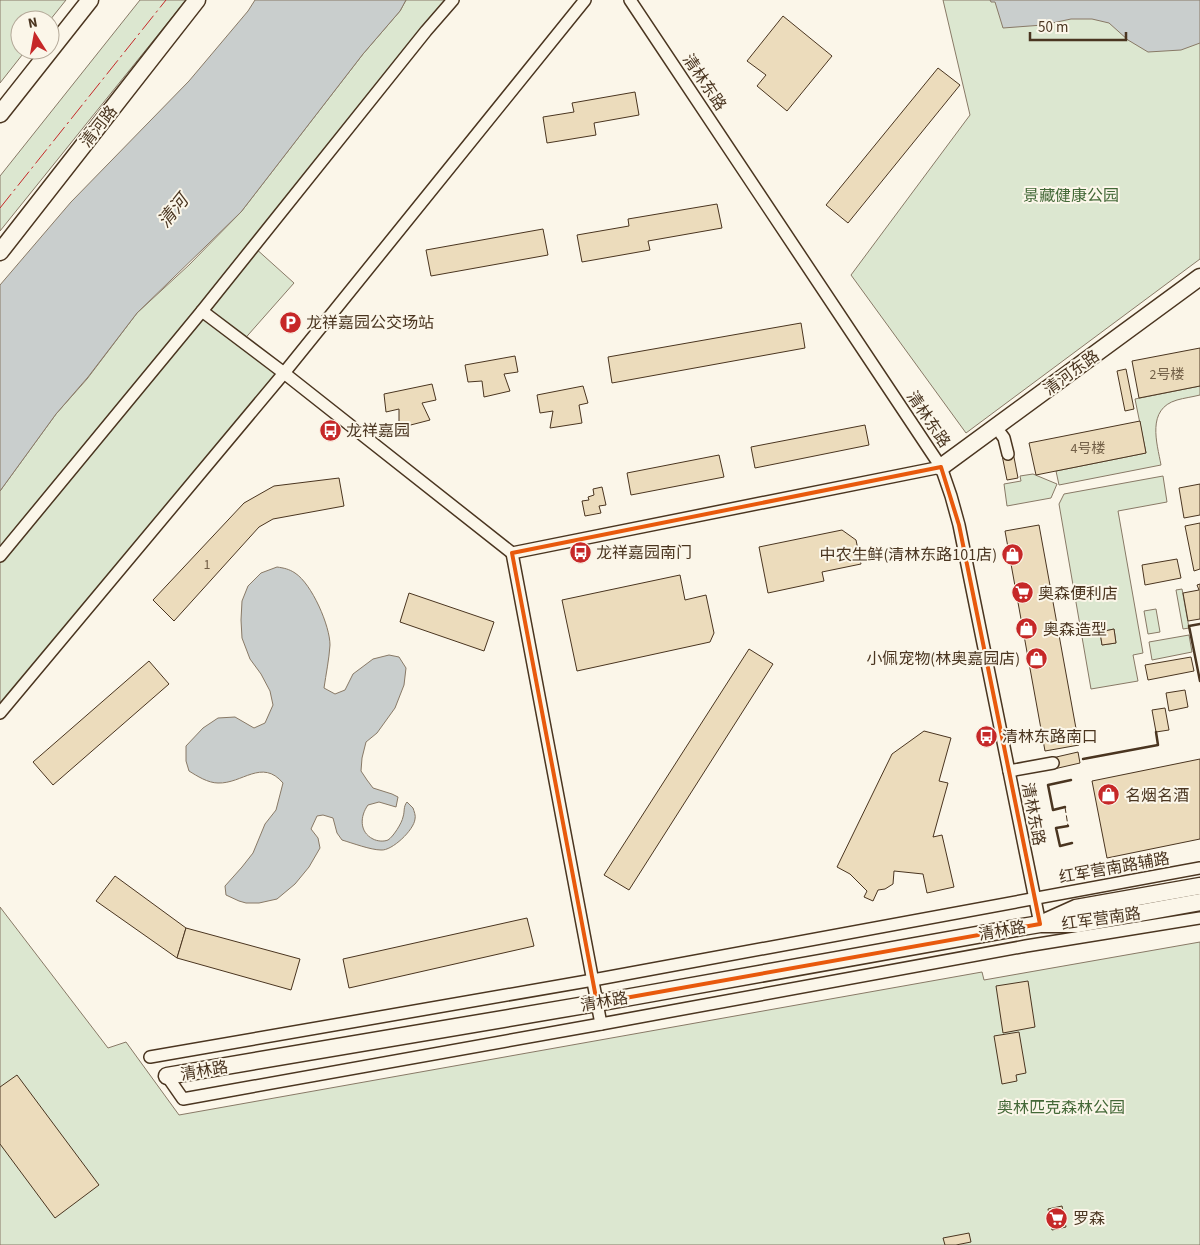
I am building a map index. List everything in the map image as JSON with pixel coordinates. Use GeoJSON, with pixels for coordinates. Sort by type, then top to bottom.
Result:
{"type":"FeatureCollection","features":[{"type":"Feature","properties":{"kind":"street"},"geometry":{"type":"LineString","coordinates":[[0,114],[90,0]]}},
{"type":"Feature","properties":{"kind":"street","name":"清河路"},"geometry":{"type":"LineString","coordinates":[[0,252],[197,0]]}},
{"type":"Feature","properties":{"kind":"street"},"geometry":{"type":"LineString","coordinates":[[0,556],[202,311],[426,31],[453,0]]}},
{"type":"Feature","properties":{"kind":"street"},"geometry":{"type":"LineString","coordinates":[[0,713],[284,373],[584,0]]}},
{"type":"Feature","properties":{"kind":"street","name":"清林东路"},"geometry":{"type":"LineString","coordinates":[[630,0],[941,467],[959,525],[1040,924]]}},
{"type":"Feature","properties":{"kind":"street","name":"清河东路"},"geometry":{"type":"LineString","coordinates":[[941,467],[1200,277]]}},
{"type":"Feature","properties":{"kind":"street"},"geometry":{"type":"LineString","coordinates":[[202,311],[284,373],[512,553],[601,1024]]}},
{"type":"Feature","properties":{"kind":"street"},"geometry":{"type":"LineString","coordinates":[[1000,434],[1004,438],[1008,454]]}},
{"type":"Feature","properties":{"kind":"street"},"geometry":{"type":"LineString","coordinates":[[512,553],[941,467]]}},
{"type":"Feature","properties":{"kind":"street"},"geometry":{"type":"LineString","coordinates":[[1009,771],[1053,763]]}},
{"type":"Feature","properties":{"kind":"street","name":"红军营南路辅路"},"geometry":{"type":"LineString","coordinates":[[150,1056],[593,980],[1200,868]]}},
{"type":"Feature","properties":{"kind":"street","name":"红军营南路"},"geometry":{"type":"LineString","coordinates":[[1040,924],[1076,908],[1200,886]]}},
{"type":"Feature","properties":{"kind":"street","name":"红军营南路"},"geometry":{"type":"LineString","coordinates":[[1040,924],[1078,924],[1200,902]]}},
{"type":"Feature","properties":{"kind":"street"},"geometry":{"type":"LineString","coordinates":[[167,1076],[183,1099],[1026,946],[1200,918]]}},
{"type":"Feature","properties":{"kind":"street","name":"清林路"},"geometry":{"type":"LineString","coordinates":[[167,1076],[597,1003],[1040,924]]}},
{"type":"Feature","properties":{"kind":"highlighted area"},"geometry":{"type":"Polygon","coordinates":[[[941,467],[959,525],[1040,924],[597,1003],[512,553],[941,467]]]}},
{"type":"Feature","properties":{"kind":"green space"},"geometry":{"type":"Polygon","coordinates":[[[0,0],[66,0],[58,10],[10,10],[10,60],[18,60],[0,83],[0,0]]]}},
{"type":"Feature","properties":{"kind":"green space"},"geometry":{"type":"Polygon","coordinates":[[[140,0],[186,0],[0,231],[0,176],[140,0]]]}},
{"type":"Feature","properties":{"kind":"green space"},"geometry":{"type":"Polygon","coordinates":[[[406,0],[453,0],[254,247],[294,283],[241,343],[284,373],[0,713],[0,491],[56,414],[87,379],[137,313],[189,265],[241,212],[363,54],[400,11],[406,0]]]}},
{"type":"Feature","properties":{"kind":"green space","name":"景藏健康公园"},"geometry":{"type":"Polygon","coordinates":[[[943,0],[1200,0],[1200,259],[966,433],[851,275],[970,115],[943,0]]]}},
{"type":"Feature","properties":{"kind":"green space"},"geometry":{"type":"Polygon","coordinates":[[[1200,386],[1200,395],[1167,404],[1157,419],[1156,437],[1161,465],[1059,485],[1056,471],[1146,453],[1135,399],[1200,386]]]}},
{"type":"Feature","properties":{"kind":"green space"},"geometry":{"type":"Polygon","coordinates":[[[1033,474],[1057,484],[1051,498],[1007,506],[1004,484],[1021,481],[1020,476],[1033,474]]]}},
{"type":"Feature","properties":{"kind":"green space"},"geometry":{"type":"Polygon","coordinates":[[[1163,476],[1167,502],[1118,511],[1143,653],[1133,655],[1138,681],[1091,689],[1059,504],[1064,494],[1163,476]],[[1114,629],[1100,632],[1102,645],[1116,643],[1114,629]]]}},
{"type":"Feature","properties":{"kind":"green space"},"geometry":{"type":"Polygon","coordinates":[[[1182,589],[1189,628],[1183,629],[1176,590],[1182,589]]]}},
{"type":"Feature","properties":{"kind":"green space"},"geometry":{"type":"Polygon","coordinates":[[[1156,609],[1160,632],[1148,634],[1144,611],[1156,609]]]}},
{"type":"Feature","properties":{"kind":"green space"},"geometry":{"type":"Polygon","coordinates":[[[1189,635],[1192,652],[1152,660],[1149,642],[1189,635]]]}},
{"type":"Feature","properties":{"kind":"green space","name":"奥林匹克森林公园"},"geometry":{"type":"Polygon","coordinates":[[[0,907],[108,1048],[126,1042],[179,1115],[982,972],[984,980],[1200,942],[1200,1245],[0,1245],[0,907]]]}},
{"type":"Feature","properties":{"kind":"water","name":"清河"},"geometry":{"type":"Polygon","coordinates":[[[255,0],[406,0],[400,11],[363,54],[241,212],[137,313],[88,377],[56,414],[0,491],[0,285],[71,202],[189,81],[248,11],[255,0]]]}},
{"type":"Feature","properties":{"kind":"water"},"geometry":{"type":"Polygon","coordinates":[[[990,0],[1200,0],[1200,43],[1181,50],[1148,52],[1128,40],[1109,23],[1092,19],[1071,19],[1043,25],[1003,28],[995,2],[990,0]]]}},
{"type":"Feature","properties":{"kind":"water"},"geometry":{"type":"Polygon","coordinates":[[[277,567],[291,571],[301,578],[308,586],[319,606],[327,627],[330,645],[324,688],[335,694],[345,690],[353,674],[373,659],[389,655],[399,657],[406,668],[404,685],[395,708],[377,733],[366,742],[361,771],[373,788],[398,797],[396,807],[379,802],[368,805],[363,814],[362,824],[368,836],[384,841],[388,840],[395,833],[404,815],[407,802],[413,808],[415,818],[411,829],[402,839],[391,847],[377,850],[342,840],[337,833],[333,818],[323,815],[317,816],[311,829],[318,838],[320,848],[309,867],[295,884],[277,899],[259,903],[246,903],[226,895],[225,886],[253,853],[265,824],[276,810],[283,783],[275,776],[260,772],[227,782],[214,783],[207,781],[189,771],[186,761],[186,746],[203,728],[218,718],[235,717],[254,728],[265,723],[273,705],[270,691],[250,659],[242,638],[242,601],[248,586],[261,573],[277,567]]]}},
{"type":"Feature","properties":{"kind":"building"},"geometry":{"type":"Polygon","coordinates":[[[783,16],[832,56],[787,111],[757,86],[766,75],[747,61],[783,16]]]}},
{"type":"Feature","properties":{"kind":"building"},"geometry":{"type":"Polygon","coordinates":[[[938,68],[960,85],[848,223],[826,205],[938,68]]]}},
{"type":"Feature","properties":{"kind":"building"},"geometry":{"type":"Polygon","coordinates":[[[635,92],[639,115],[594,123],[596,135],[547,143],[543,117],[574,112],[572,103],[635,92]]]}},
{"type":"Feature","properties":{"kind":"building"},"geometry":{"type":"Polygon","coordinates":[[[717,204],[722,228],[648,241],[650,250],[582,262],[577,235],[629,226],[628,219],[717,204]]]}},
{"type":"Feature","properties":{"kind":"building"},"geometry":{"type":"Polygon","coordinates":[[[543,229],[548,255],[431,276],[426,250],[543,229]]]}},
{"type":"Feature","properties":{"kind":"building"},"geometry":{"type":"Polygon","coordinates":[[[801,323],[805,348],[612,383],[608,357],[801,323]]]}},
{"type":"Feature","properties":{"kind":"building"},"geometry":{"type":"Polygon","coordinates":[[[1200,348],[1200,386],[1139,398],[1132,361],[1200,348]]]}},
{"type":"Feature","properties":{"kind":"building"},"geometry":{"type":"Polygon","coordinates":[[[515,356],[518,372],[504,374],[510,391],[484,397],[482,381],[468,382],[465,365],[515,356]]]}},
{"type":"Feature","properties":{"kind":"building"},"geometry":{"type":"Polygon","coordinates":[[[1126,369],[1134,409],[1125,411],[1117,371],[1126,369]]]}},
{"type":"Feature","properties":{"kind":"building"},"geometry":{"type":"Polygon","coordinates":[[[432,384],[436,400],[422,403],[430,420],[399,428],[399,409],[386,412],[384,394],[432,384]]]}},
{"type":"Feature","properties":{"kind":"building"},"geometry":{"type":"Polygon","coordinates":[[[583,386],[588,403],[579,405],[582,423],[550,428],[553,411],[540,413],[537,395],[583,386]]]}},
{"type":"Feature","properties":{"kind":"building"},"geometry":{"type":"Polygon","coordinates":[[[1140,421],[1146,453],[1036,475],[1029,443],[1140,421]]]}},
{"type":"Feature","properties":{"kind":"building"},"geometry":{"type":"Polygon","coordinates":[[[865,425],[869,445],[755,468],[751,447],[865,425]]]}},
{"type":"Feature","properties":{"kind":"building"},"geometry":{"type":"Polygon","coordinates":[[[1013,452],[1018,478],[1007,480],[1002,455],[1013,452]]]}},
{"type":"Feature","properties":{"kind":"building"},"geometry":{"type":"Polygon","coordinates":[[[719,455],[724,477],[631,495],[627,473],[719,455]]]}},
{"type":"Feature","properties":{"kind":"building"},"geometry":{"type":"Polygon","coordinates":[[[339,478],[344,506],[273,519],[259,527],[174,621],[153,600],[244,503],[274,486],[339,478]]]}},
{"type":"Feature","properties":{"kind":"building"},"geometry":{"type":"Polygon","coordinates":[[[1200,484],[1200,515],[1184,518],[1179,488],[1200,484]]]}},
{"type":"Feature","properties":{"kind":"building"},"geometry":{"type":"Polygon","coordinates":[[[602,487],[606,505],[599,506],[601,513],[585,516],[582,501],[589,500],[588,497],[594,495],[593,489],[602,487]]]}},
{"type":"Feature","properties":{"kind":"building"},"geometry":{"type":"Polygon","coordinates":[[[1200,523],[1200,569],[1194,571],[1185,526],[1200,523]]]}},
{"type":"Feature","properties":{"kind":"building"},"geometry":{"type":"Polygon","coordinates":[[[1039,525],[1079,745],[1045,751],[1005,531],[1039,525]]]}},
{"type":"Feature","properties":{"kind":"building"},"geometry":{"type":"Polygon","coordinates":[[[842,530],[856,540],[861,564],[822,572],[824,581],[768,593],[759,547],[842,530]]]}},
{"type":"Feature","properties":{"kind":"building"},"geometry":{"type":"Polygon","coordinates":[[[1177,559],[1181,578],[1145,585],[1142,565],[1177,559]]]}},
{"type":"Feature","properties":{"kind":"building"},"geometry":{"type":"Polygon","coordinates":[[[680,575],[685,600],[706,595],[714,633],[710,642],[577,671],[562,600],[680,575]]]}},
{"type":"Feature","properties":{"kind":"building"},"geometry":{"type":"Polygon","coordinates":[[[1200,584],[1200,619],[1188,621],[1183,593],[1199,590],[1197,585],[1200,584]]]}},
{"type":"Feature","properties":{"kind":"building"},"geometry":{"type":"Polygon","coordinates":[[[409,593],[494,622],[484,651],[400,622],[409,593]]]}},
{"type":"Feature","properties":{"kind":"building"},"geometry":{"type":"Polygon","coordinates":[[[1114,629],[1116,643],[1102,645],[1100,632],[1114,629]]]}},
{"type":"Feature","properties":{"kind":"building"},"geometry":{"type":"Polygon","coordinates":[[[749,649],[773,664],[629,890],[604,875],[749,649]]]}},
{"type":"Feature","properties":{"kind":"building"},"geometry":{"type":"Polygon","coordinates":[[[1191,657],[1194,671],[1148,680],[1145,665],[1191,657]]]}},
{"type":"Feature","properties":{"kind":"building"},"geometry":{"type":"Polygon","coordinates":[[[149,661],[169,684],[53,785],[33,762],[149,661]]]}},
{"type":"Feature","properties":{"kind":"building"},"geometry":{"type":"Polygon","coordinates":[[[1185,690],[1188,707],[1169,711],[1166,693],[1185,690]]]}},
{"type":"Feature","properties":{"kind":"building"},"geometry":{"type":"Polygon","coordinates":[[[1165,708],[1169,730],[1156,732],[1152,710],[1165,708]]]}},
{"type":"Feature","properties":{"kind":"building"},"geometry":{"type":"Polygon","coordinates":[[[924,731],[951,738],[939,781],[948,783],[933,837],[942,835],[954,887],[927,893],[923,874],[894,871],[893,884],[885,889],[878,890],[873,901],[864,897],[867,891],[850,874],[837,867],[892,754],[924,731]]]}},
{"type":"Feature","properties":{"kind":"building"},"geometry":{"type":"Polygon","coordinates":[[[1078,752],[1080,763],[1054,769],[1052,758],[1078,752]]]}},
{"type":"Feature","properties":{"kind":"building"},"geometry":{"type":"Polygon","coordinates":[[[1200,759],[1200,839],[1107,858],[1092,781],[1200,759]]]}},
{"type":"Feature","properties":{"kind":"building"},"geometry":{"type":"Polygon","coordinates":[[[115,876],[186,928],[177,958],[96,901],[115,876]]]}},
{"type":"Feature","properties":{"kind":"building"},"geometry":{"type":"Polygon","coordinates":[[[527,918],[534,946],[349,988],[343,959],[527,918]]]}},
{"type":"Feature","properties":{"kind":"building"},"geometry":{"type":"Polygon","coordinates":[[[186,928],[300,959],[291,990],[177,958],[186,928]]]}},
{"type":"Feature","properties":{"kind":"building"},"geometry":{"type":"Polygon","coordinates":[[[1028,981],[1035,1027],[1003,1033],[996,986],[1028,981]]]}},
{"type":"Feature","properties":{"kind":"building"},"geometry":{"type":"Polygon","coordinates":[[[1019,1032],[1026,1073],[1016,1075],[1017,1081],[1002,1084],[994,1036],[1019,1032]]]}},
{"type":"Feature","properties":{"kind":"building"},"geometry":{"type":"Polygon","coordinates":[[[17,1075],[99,1185],[55,1218],[0,1144],[0,1087],[17,1075]]]}},
{"type":"Feature","properties":{"kind":"building","name":"罗森"},"geometry":{"type":"Polygon","coordinates":[[[1062,1206],[1066,1227],[1052,1230],[1048,1209],[1062,1206]]]}},
{"type":"Feature","properties":{"kind":"building"},"geometry":{"type":"Polygon","coordinates":[[[969,1233],[971,1242],[945,1245],[943,1238],[969,1233]]]}},
{"type":"Feature","properties":{"kind":"fence"},"geometry":{"type":"LineString","coordinates":[[1065,807],[1068,826]]}},
{"type":"Feature","properties":{"kind":"wall"},"geometry":{"type":"LineString","coordinates":[[1200,624],[1189,626],[1200,681]]}},
{"type":"Feature","properties":{"kind":"wall"},"geometry":{"type":"LineString","coordinates":[[1083,759],[1158,745],[1156,732]]}},
{"type":"Feature","properties":{"kind":"wall"},"geometry":{"type":"LineString","coordinates":[[1065,807],[1053,810],[1048,785],[1071,780]]}},
{"type":"Feature","properties":{"kind":"wall"},"geometry":{"type":"LineString","coordinates":[[1068,826],[1056,828],[1060,846],[1072,843]]}},
{"type":"Feature","properties":{"kind":"power"},"geometry":{"type":"LineString","coordinates":[[0,208],[166,0]]}},
{"type":"Feature","properties":{"kind":"place","name":"龙祥嘉园公交场站"},"geometry":{"type":"Point","coordinates":[290,322]}},
{"type":"Feature","properties":{"kind":"place","name":"龙祥嘉园"},"geometry":{"type":"Point","coordinates":[330,430]}},
{"type":"Feature","properties":{"kind":"place","name":"龙祥嘉园南门"},"geometry":{"type":"Point","coordinates":[580,552]}},
{"type":"Feature","properties":{"kind":"place","name":"中农生鲜(清林东路101店)"},"geometry":{"type":"Point","coordinates":[1013,554]}},
{"type":"Feature","properties":{"kind":"place","name":"奥森便利店"},"geometry":{"type":"Point","coordinates":[1022,593]}},
{"type":"Feature","properties":{"kind":"place","name":"奥森造型"},"geometry":{"type":"Point","coordinates":[1027,629]}},
{"type":"Feature","properties":{"kind":"place","name":"小佩宠物(林奥嘉园店)"},"geometry":{"type":"Point","coordinates":[1036,658]}},
{"type":"Feature","properties":{"kind":"place","name":"清林东路南口"},"geometry":{"type":"Point","coordinates":[986,736]}},
{"type":"Feature","properties":{"kind":"place","name":"名烟名酒"},"geometry":{"type":"Point","coordinates":[1109,795]}},
{"type":"Feature","properties":{"kind":"place","name":"罗森"},"geometry":{"type":"Point","coordinates":[1057,1218]}}]}
